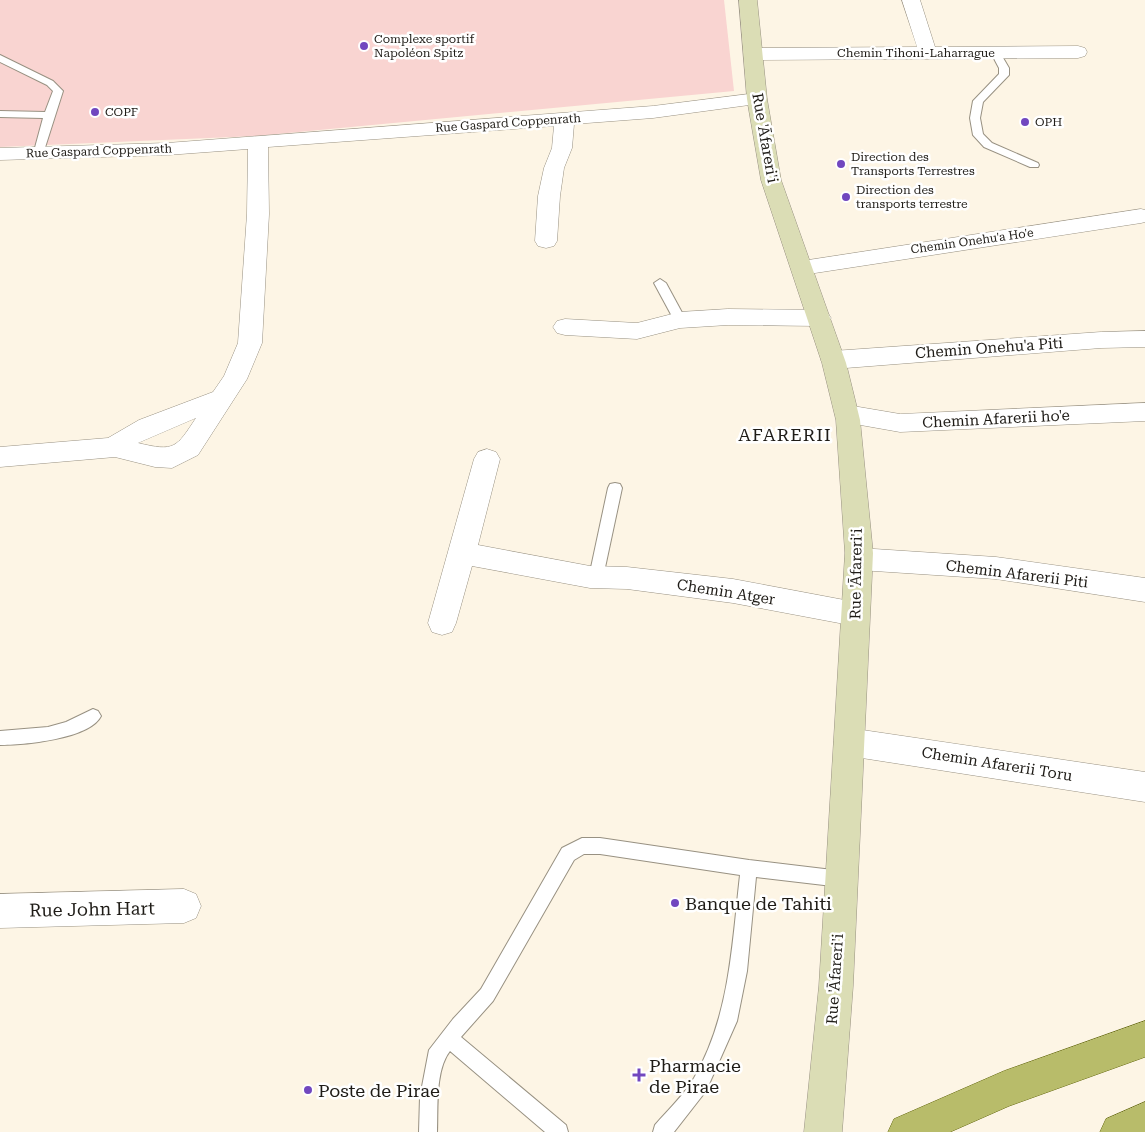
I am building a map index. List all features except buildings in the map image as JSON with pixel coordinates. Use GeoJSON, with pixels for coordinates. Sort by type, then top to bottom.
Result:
{"type":"FeatureCollection","features":[{"type":"Feature","properties":{"kind":"main road","name":"Rue 'Āfareri'i"},"geometry":{"type":"LineString","coordinates":[[748,0],[757,99],[770,180],[833,360],[847,414],[859,558],[836,986],[823,1132]]}},
{"type":"Feature","properties":{"kind":"main road"},"geometry":{"type":"LineString","coordinates":[[907,1132],[1004,1089],[1145,1039]]}},
{"type":"Feature","properties":{"kind":"main road"},"geometry":{"type":"LineString","coordinates":[[1119,1132],[1145,1121]]}},
{"type":"Feature","properties":{"kind":"street"},"geometry":{"type":"LineString","coordinates":[[911,0],[928,53]]}},
{"type":"Feature","properties":{"kind":"street","name":"Chemin Tihoni-Laharrague"},"geometry":{"type":"LineString","coordinates":[[753,54],[1078,52]]}},
{"type":"Feature","properties":{"kind":"street","name":"Rue Gaspard Coppenrath"},"geometry":{"type":"LineString","coordinates":[[0,154],[167,149],[653,112],[757,99]]}},
{"type":"Feature","properties":{"kind":"street"},"geometry":{"type":"LineString","coordinates":[[546,241],[549,196],[554,168],[562,148],[564,119]]}},
{"type":"Feature","properties":{"kind":"street"},"geometry":{"type":"LineString","coordinates":[[0,457],[114,447],[155,457],[172,458],[189,448],[235,379],[250,343],[258,214],[258,142]]}},
{"type":"Feature","properties":{"kind":"street","name":"Chemin Onehu'a Ho'e"},"geometry":{"type":"LineString","coordinates":[[802,268],[1141,216]]}},
{"type":"Feature","properties":{"kind":"street"},"geometry":{"type":"LineString","coordinates":[[565,327],[637,331],[680,320],[728,317],[819,318]]}},
{"type":"Feature","properties":{"kind":"street","name":"Chemin Onehu'a Piti"},"geometry":{"type":"LineString","coordinates":[[833,360],[1101,340],[1145,339]]}},
{"type":"Feature","properties":{"kind":"street"},"geometry":{"type":"LineString","coordinates":[[114,447],[118,442],[146,428],[221,399]]}},
{"type":"Feature","properties":{"kind":"street","name":"Chemin Afarerii ho'e"},"geometry":{"type":"LineString","coordinates":[[847,414],[900,423],[1145,412]]}},
{"type":"Feature","properties":{"kind":"street"},"geometry":{"type":"LineString","coordinates":[[442,623],[487,459]]}},
{"type":"Feature","properties":{"kind":"street","name":"Chemin Atger"},"geometry":{"type":"LineString","coordinates":[[462,553],[596,577],[627,578],[733,592],[855,614]]}},
{"type":"Feature","properties":{"kind":"street","name":"Chemin Afarerii Piti"},"geometry":{"type":"LineString","coordinates":[[859,558],[996,568],[1145,590]]}},
{"type":"Feature","properties":{"kind":"street","name":"Chemin Afarerii Toru"},"geometry":{"type":"LineString","coordinates":[[849,742],[1145,787]]}},
{"type":"Feature","properties":{"kind":"street","name":"Rue John Hart"},"geometry":{"type":"LineString","coordinates":[[0,911],[184,906]]}},
{"type":"Feature","properties":{"kind":"lane"},"geometry":{"type":"LineString","coordinates":[[996,53],[1004,68],[1004,75],[978,100],[975,118],[978,135],[988,145],[1034,165]]}},
{"type":"Feature","properties":{"kind":"lane"},"geometry":{"type":"LineString","coordinates":[[0,58],[50,83],[58,91],[38,154]]}},
{"type":"Feature","properties":{"kind":"lane"},"geometry":{"type":"LineString","coordinates":[[0,114],[49,115]]}},
{"type":"Feature","properties":{"kind":"lane"},"geometry":{"type":"LineString","coordinates":[[660,283],[680,320]]}},
{"type":"Feature","properties":{"kind":"lane"},"geometry":{"type":"LineString","coordinates":[[596,577],[615,488]]}},
{"type":"Feature","properties":{"kind":"lane"},"geometry":{"type":"LineString","coordinates":[[0,738],[32,738],[72,728],[93,716]]}},
{"type":"Feature","properties":{"kind":"lane"},"geometry":{"type":"LineString","coordinates":[[428,1132],[428,1097],[434,1056],[487,995],[568,854],[582,846],[600,846],[749,868],[842,879]]}},
{"type":"Feature","properties":{"kind":"lane"},"geometry":{"type":"LineString","coordinates":[[662,1132],[700,1086],[728,1021],[738,971],[749,868]]}},
{"type":"Feature","properties":{"kind":"lane"},"geometry":{"type":"LineString","coordinates":[[449,1038],[559,1132]]}},
{"type":"Feature","properties":{"kind":"shaded area","name":"Complexe sportif Napoléon Spitz"},"geometry":{"type":"Polygon","coordinates":[[[0,0],[724,0],[734,91],[256,136],[0,147],[0,0]]]}},
{"type":"Feature","properties":{"kind":"place","name":"Complexe sportif Napoléon Spitz"},"geometry":{"type":"Point","coordinates":[364,46]}},
{"type":"Feature","properties":{"kind":"place","name":"COPF"},"geometry":{"type":"Point","coordinates":[95,112]}},
{"type":"Feature","properties":{"kind":"place","name":"OPH"},"geometry":{"type":"Point","coordinates":[1025,122]}},
{"type":"Feature","properties":{"kind":"place","name":"Direction des Transports Terrestres"},"geometry":{"type":"Point","coordinates":[841,164]}},
{"type":"Feature","properties":{"kind":"place","name":"Direction des transports terrestre"},"geometry":{"type":"Point","coordinates":[846,197]}},
{"type":"Feature","properties":{"kind":"place","name":"Banque de Tahiti"},"geometry":{"type":"Point","coordinates":[675,903]}},
{"type":"Feature","properties":{"kind":"place","name":"Pharmacie de Pirae"},"geometry":{"type":"Point","coordinates":[639,1075]}},
{"type":"Feature","properties":{"kind":"place","name":"Poste de Pirae"},"geometry":{"type":"Point","coordinates":[308,1090]}},
{"type":"Feature","properties":{"kind":"district","name":"AFARERII"},"geometry":{"type":"Point","coordinates":[785,434]}}]}
